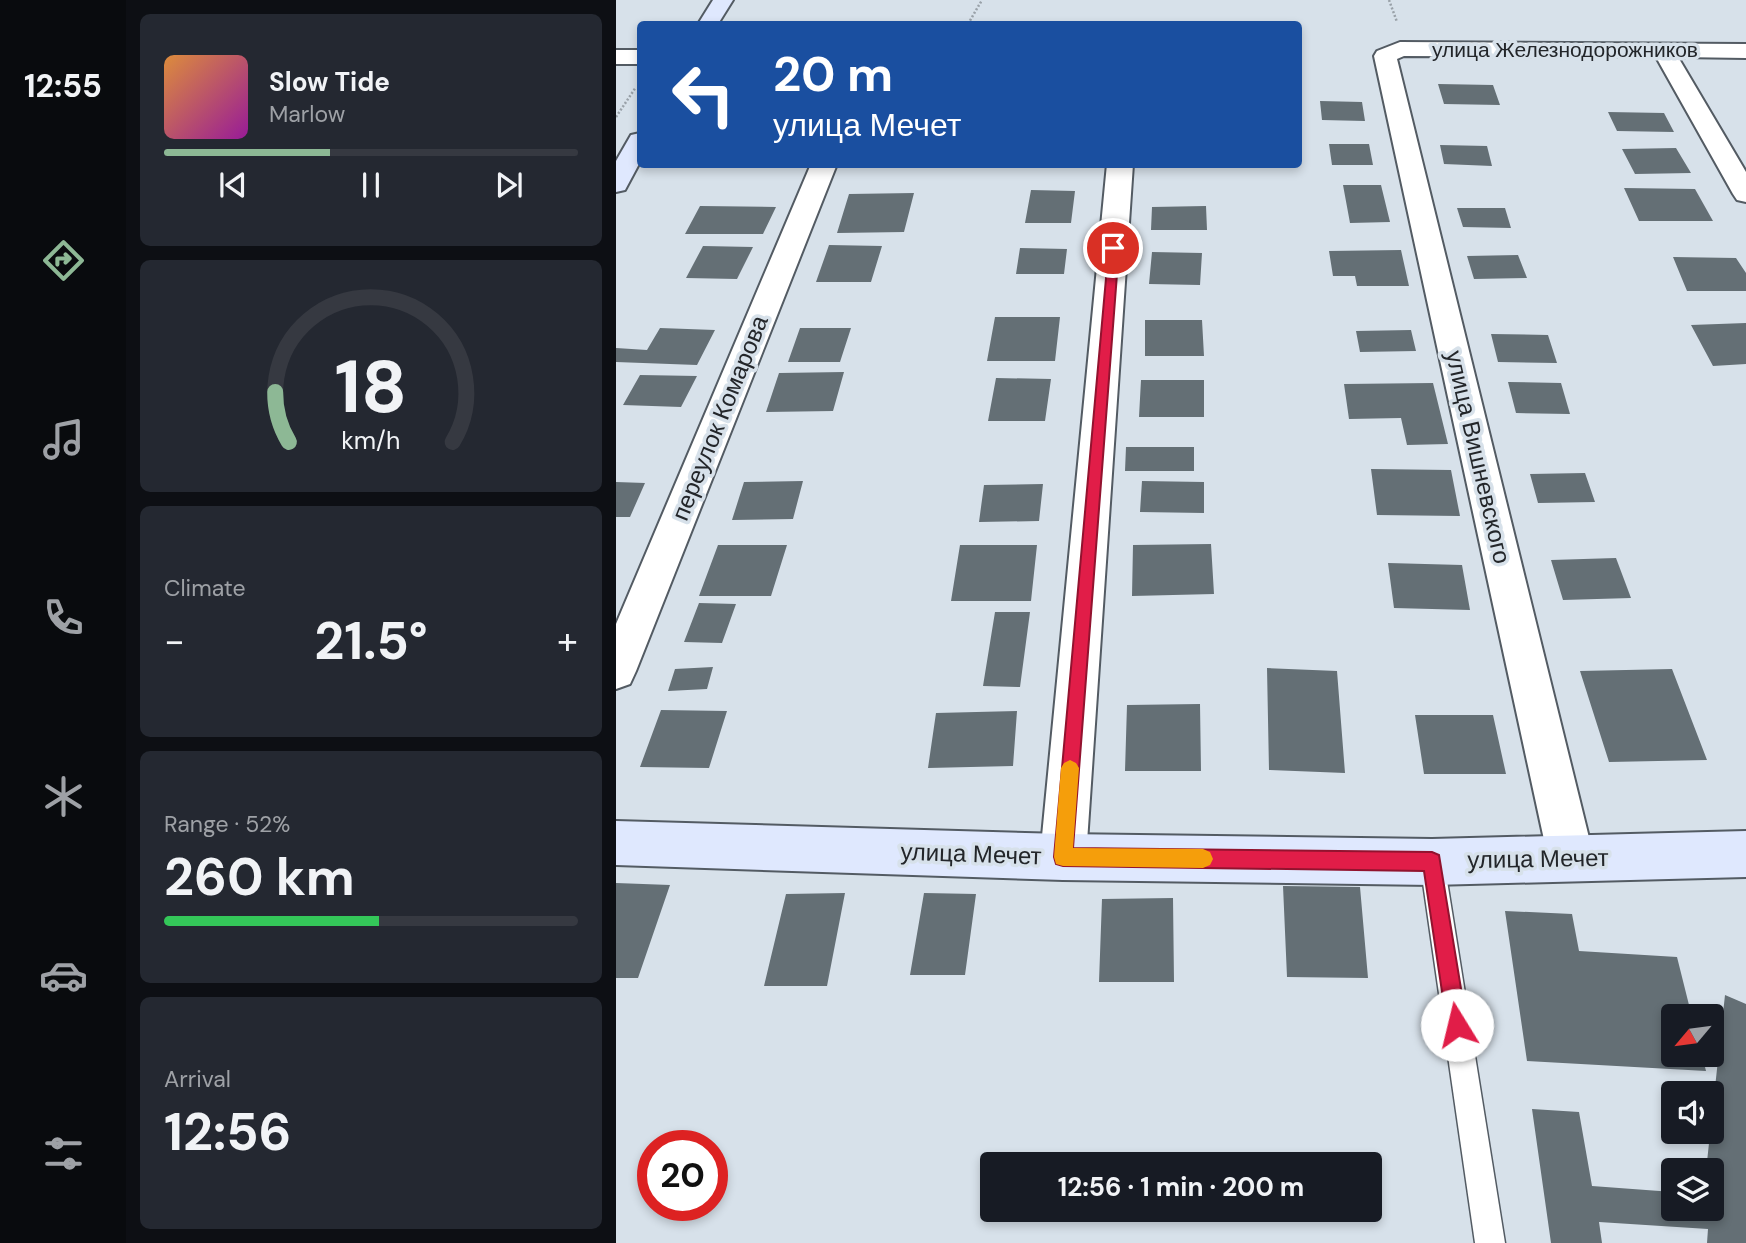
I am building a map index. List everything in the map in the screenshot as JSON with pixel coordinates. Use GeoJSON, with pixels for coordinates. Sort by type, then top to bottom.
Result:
{"type":"FeatureCollection","features":[{"type":"Feature","properties":{"kind":"street"},"geometry":{"type":"LineString","coordinates":[[710,21],[723,0]]}},
{"type":"Feature","properties":{"kind":"street","name":"улица Железнодорожников"},"geometry":{"type":"LineString","coordinates":[[1385,56],[1400,49],[1746,51]]}},
{"type":"Feature","properties":{"kind":"street"},"geometry":{"type":"LineString","coordinates":[[1663,50],[1746,194]]}},
{"type":"Feature","properties":{"kind":"street","name":"улица Вишневского"},"geometry":{"type":"LineString","coordinates":[[1385,56],[1571,858]]}},
{"type":"Feature","properties":{"kind":"street"},"geometry":{"type":"LineString","coordinates":[[616,57],[637,57]]}},
{"type":"Feature","properties":{"kind":"street"},"geometry":{"type":"LineString","coordinates":[[616,184],[637,146]]}},
{"type":"Feature","properties":{"kind":"street","name":"переулок Комарова"},"geometry":{"type":"LineString","coordinates":[[616,671],[822,168]]}},
{"type":"Feature","properties":{"kind":"street"},"geometry":{"type":"LineString","coordinates":[[1063,857],[1120,168]]}},
{"type":"Feature","properties":{"kind":"street","name":"улица Мечет"},"geometry":{"type":"LineString","coordinates":[[616,843],[1063,857],[1432,862],[1746,854]]}},
{"type":"Feature","properties":{"kind":"lane"},"geometry":{"type":"LineString","coordinates":[[1432,862],[1490,1243]]}},
{"type":"Feature","properties":{"kind":"path"},"geometry":{"type":"LineString","coordinates":[[970,21],[982,0]]}},
{"type":"Feature","properties":{"kind":"path"},"geometry":{"type":"LineString","coordinates":[[616,117],[637,85]]}},
{"type":"Feature","properties":{"kind":"building"},"geometry":{"type":"Polygon","coordinates":[[[1438,84],[1493,85],[1500,105],[1444,104],[1438,84]]]}},
{"type":"Feature","properties":{"kind":"building"},"geometry":{"type":"Polygon","coordinates":[[[1320,101],[1362,102],[1365,121],[1322,120],[1320,101]]]}},
{"type":"Feature","properties":{"kind":"building"},"geometry":{"type":"Polygon","coordinates":[[[1608,112],[1664,113],[1674,132],[1617,131],[1608,112]]]}},
{"type":"Feature","properties":{"kind":"building"},"geometry":{"type":"Polygon","coordinates":[[[1329,144],[1369,144],[1373,165],[1332,165],[1329,144]]]}},
{"type":"Feature","properties":{"kind":"building"},"geometry":{"type":"Polygon","coordinates":[[[1440,145],[1487,146],[1492,166],[1444,164],[1440,145]]]}},
{"type":"Feature","properties":{"kind":"building"},"geometry":{"type":"Polygon","coordinates":[[[1676,148],[1691,173],[1635,174],[1622,149],[1676,148]]]}},
{"type":"Feature","properties":{"kind":"building"},"geometry":{"type":"Polygon","coordinates":[[[1343,185],[1381,185],[1390,222],[1350,223],[1343,185]]]}},
{"type":"Feature","properties":{"kind":"building"},"geometry":{"type":"Polygon","coordinates":[[[1624,188],[1695,189],[1713,221],[1639,221],[1624,188]]]}},
{"type":"Feature","properties":{"kind":"building"},"geometry":{"type":"Polygon","coordinates":[[[1031,190],[1075,191],[1071,223],[1025,223],[1031,190]]]}},
{"type":"Feature","properties":{"kind":"building"},"geometry":{"type":"Polygon","coordinates":[[[914,193],[904,232],[837,233],[849,194],[914,193]]]}},
{"type":"Feature","properties":{"kind":"building"},"geometry":{"type":"Polygon","coordinates":[[[700,206],[776,207],[763,234],[685,234],[700,206]]]}},
{"type":"Feature","properties":{"kind":"building"},"geometry":{"type":"Polygon","coordinates":[[[1206,206],[1207,230],[1151,230],[1152,207],[1206,206]]]}},
{"type":"Feature","properties":{"kind":"building"},"geometry":{"type":"Polygon","coordinates":[[[1457,208],[1505,208],[1511,228],[1463,227],[1457,208]]]}},
{"type":"Feature","properties":{"kind":"building"},"geometry":{"type":"Polygon","coordinates":[[[829,245],[882,246],[871,282],[816,282],[829,245]]]}},
{"type":"Feature","properties":{"kind":"building"},"geometry":{"type":"Polygon","coordinates":[[[703,246],[753,247],[737,279],[686,278],[703,246]]]}},
{"type":"Feature","properties":{"kind":"building"},"geometry":{"type":"Polygon","coordinates":[[[1020,248],[1067,249],[1064,274],[1016,274],[1020,248]]]}},
{"type":"Feature","properties":{"kind":"building"},"geometry":{"type":"Polygon","coordinates":[[[1401,250],[1409,286],[1357,286],[1355,276],[1333,276],[1329,251],[1401,250]]]}},
{"type":"Feature","properties":{"kind":"building"},"geometry":{"type":"Polygon","coordinates":[[[1152,252],[1202,253],[1200,285],[1149,284],[1152,252]]]}},
{"type":"Feature","properties":{"kind":"building"},"geometry":{"type":"Polygon","coordinates":[[[1518,255],[1527,278],[1474,279],[1467,256],[1518,255]]]}},
{"type":"Feature","properties":{"kind":"building"},"geometry":{"type":"Polygon","coordinates":[[[1673,257],[1736,258],[1746,273],[1746,291],[1687,291],[1673,257]]]}},
{"type":"Feature","properties":{"kind":"building"},"geometry":{"type":"Polygon","coordinates":[[[995,317],[1060,317],[1055,361],[987,361],[995,317]]]}},
{"type":"Feature","properties":{"kind":"building"},"geometry":{"type":"Polygon","coordinates":[[[1145,320],[1202,320],[1204,356],[1145,356],[1145,320]]]}},
{"type":"Feature","properties":{"kind":"building"},"geometry":{"type":"Polygon","coordinates":[[[1746,323],[1746,364],[1713,366],[1691,325],[1746,323]]]}},
{"type":"Feature","properties":{"kind":"building"},"geometry":{"type":"Polygon","coordinates":[[[660,328],[715,330],[697,365],[616,362],[616,348],[647,350],[660,328]]]}},
{"type":"Feature","properties":{"kind":"building"},"geometry":{"type":"Polygon","coordinates":[[[800,328],[851,328],[840,362],[788,362],[800,328]]]}},
{"type":"Feature","properties":{"kind":"building"},"geometry":{"type":"Polygon","coordinates":[[[1411,330],[1416,351],[1360,352],[1356,331],[1411,330]]]}},
{"type":"Feature","properties":{"kind":"building"},"geometry":{"type":"Polygon","coordinates":[[[1491,334],[1548,335],[1557,363],[1498,362],[1491,334]]]}},
{"type":"Feature","properties":{"kind":"building"},"geometry":{"type":"Polygon","coordinates":[[[844,372],[833,411],[766,412],[779,373],[844,372]]]}},
{"type":"Feature","properties":{"kind":"building"},"geometry":{"type":"Polygon","coordinates":[[[640,375],[697,376],[681,407],[623,405],[640,375]]]}},
{"type":"Feature","properties":{"kind":"building"},"geometry":{"type":"Polygon","coordinates":[[[996,378],[1051,379],[1045,421],[988,421],[996,378]]]}},
{"type":"Feature","properties":{"kind":"building"},"geometry":{"type":"Polygon","coordinates":[[[1141,380],[1204,380],[1204,417],[1139,417],[1141,380]]]}},
{"type":"Feature","properties":{"kind":"building"},"geometry":{"type":"Polygon","coordinates":[[[1508,382],[1561,383],[1570,414],[1516,413],[1508,382]]]}},
{"type":"Feature","properties":{"kind":"building"},"geometry":{"type":"Polygon","coordinates":[[[1433,383],[1448,444],[1407,445],[1401,418],[1349,419],[1344,384],[1433,383]]]}},
{"type":"Feature","properties":{"kind":"building"},"geometry":{"type":"Polygon","coordinates":[[[1126,447],[1194,447],[1194,471],[1125,471],[1126,447]]]}},
{"type":"Feature","properties":{"kind":"building"},"geometry":{"type":"Polygon","coordinates":[[[1371,469],[1451,470],[1460,516],[1377,515],[1371,469]]]}},
{"type":"Feature","properties":{"kind":"building"},"geometry":{"type":"Polygon","coordinates":[[[1585,473],[1595,502],[1538,503],[1530,474],[1585,473]]]}},
{"type":"Feature","properties":{"kind":"building"},"geometry":{"type":"Polygon","coordinates":[[[803,481],[793,519],[732,520],[744,482],[803,481]]]}},
{"type":"Feature","properties":{"kind":"building"},"geometry":{"type":"Polygon","coordinates":[[[1142,481],[1204,482],[1204,513],[1140,512],[1142,481]]]}},
{"type":"Feature","properties":{"kind":"building"},"geometry":{"type":"Polygon","coordinates":[[[616,482],[645,483],[630,517],[616,517],[616,482]]]}},
{"type":"Feature","properties":{"kind":"building"},"geometry":{"type":"Polygon","coordinates":[[[1043,484],[1039,521],[979,522],[984,485],[1043,484]]]}},
{"type":"Feature","properties":{"kind":"building"},"geometry":{"type":"Polygon","coordinates":[[[1211,544],[1214,594],[1132,596],[1133,545],[1211,544]]]}},
{"type":"Feature","properties":{"kind":"building"},"geometry":{"type":"Polygon","coordinates":[[[718,545],[787,545],[771,596],[699,596],[718,545]]]}},
{"type":"Feature","properties":{"kind":"building"},"geometry":{"type":"Polygon","coordinates":[[[960,545],[1037,545],[1031,601],[951,601],[960,545]]]}},
{"type":"Feature","properties":{"kind":"building"},"geometry":{"type":"Polygon","coordinates":[[[1616,558],[1631,598],[1563,600],[1551,560],[1616,558]]]}},
{"type":"Feature","properties":{"kind":"building"},"geometry":{"type":"Polygon","coordinates":[[[1388,563],[1462,565],[1470,610],[1394,608],[1388,563]]]}},
{"type":"Feature","properties":{"kind":"building"},"geometry":{"type":"Polygon","coordinates":[[[699,603],[736,604],[722,643],[684,642],[699,603]]]}},
{"type":"Feature","properties":{"kind":"building"},"geometry":{"type":"Polygon","coordinates":[[[995,612],[1030,612],[1020,687],[983,686],[995,612]]]}},
{"type":"Feature","properties":{"kind":"building"},"geometry":{"type":"Polygon","coordinates":[[[713,667],[707,689],[668,691],[675,669],[713,667]]]}},
{"type":"Feature","properties":{"kind":"building"},"geometry":{"type":"Polygon","coordinates":[[[1267,668],[1337,671],[1345,773],[1269,770],[1267,668]]]}},
{"type":"Feature","properties":{"kind":"building"},"geometry":{"type":"Polygon","coordinates":[[[1672,669],[1707,760],[1609,762],[1580,671],[1672,669]]]}},
{"type":"Feature","properties":{"kind":"building"},"geometry":{"type":"Polygon","coordinates":[[[1200,704],[1201,771],[1125,771],[1127,705],[1200,704]]]}},
{"type":"Feature","properties":{"kind":"building"},"geometry":{"type":"Polygon","coordinates":[[[661,710],[727,711],[709,768],[640,767],[661,710]]]}},
{"type":"Feature","properties":{"kind":"building"},"geometry":{"type":"Polygon","coordinates":[[[1017,711],[1013,766],[928,768],[936,713],[1017,711]]]}},
{"type":"Feature","properties":{"kind":"building"},"geometry":{"type":"Polygon","coordinates":[[[1415,715],[1493,715],[1506,774],[1424,774],[1415,715]]]}},
{"type":"Feature","properties":{"kind":"building"},"geometry":{"type":"Polygon","coordinates":[[[616,883],[670,885],[638,978],[616,978],[616,883]]]}},
{"type":"Feature","properties":{"kind":"building"},"geometry":{"type":"Polygon","coordinates":[[[1283,886],[1360,887],[1368,978],[1287,977],[1283,886]]]}},
{"type":"Feature","properties":{"kind":"building"},"geometry":{"type":"Polygon","coordinates":[[[845,893],[827,986],[764,986],[786,894],[845,893]]]}},
{"type":"Feature","properties":{"kind":"building"},"geometry":{"type":"Polygon","coordinates":[[[924,893],[976,894],[965,975],[910,975],[924,893]]]}},
{"type":"Feature","properties":{"kind":"building"},"geometry":{"type":"Polygon","coordinates":[[[1173,898],[1174,982],[1099,982],[1102,899],[1173,898]]]}},
{"type":"Feature","properties":{"kind":"building"},"geometry":{"type":"Polygon","coordinates":[[[1505,911],[1572,914],[1579,951],[1677,957],[1689,1004],[1661,1004],[1661,1068],[1705,1068],[1706,1071],[1527,1061],[1505,911]]]}},
{"type":"Feature","properties":{"kind":"building"},"geometry":{"type":"Polygon","coordinates":[[[1725,995],[1746,1004],[1746,1243],[1707,1243],[1708,1229],[1599,1222],[1602,1243],[1551,1243],[1532,1109],[1579,1112],[1592,1186],[1661,1191],[1661,1221],[1724,1221],[1724,1158],[1707,1158],[1709,1144],[1724,1144],[1724,1081],[1716,1081],[1717,1068],[1724,1068],[1725,995]]]}},
{"type":"Feature","properties":{"kind":"slow traffic"},"geometry":{"type":"LineString","coordinates":[[1070,768],[1063,857],[1203,859]]}},
{"type":"Feature","properties":{"kind":"route"},"geometry":{"type":"LineString","coordinates":[[1113,248],[1063,857],[1432,862],[1457,1025]]}}]}
